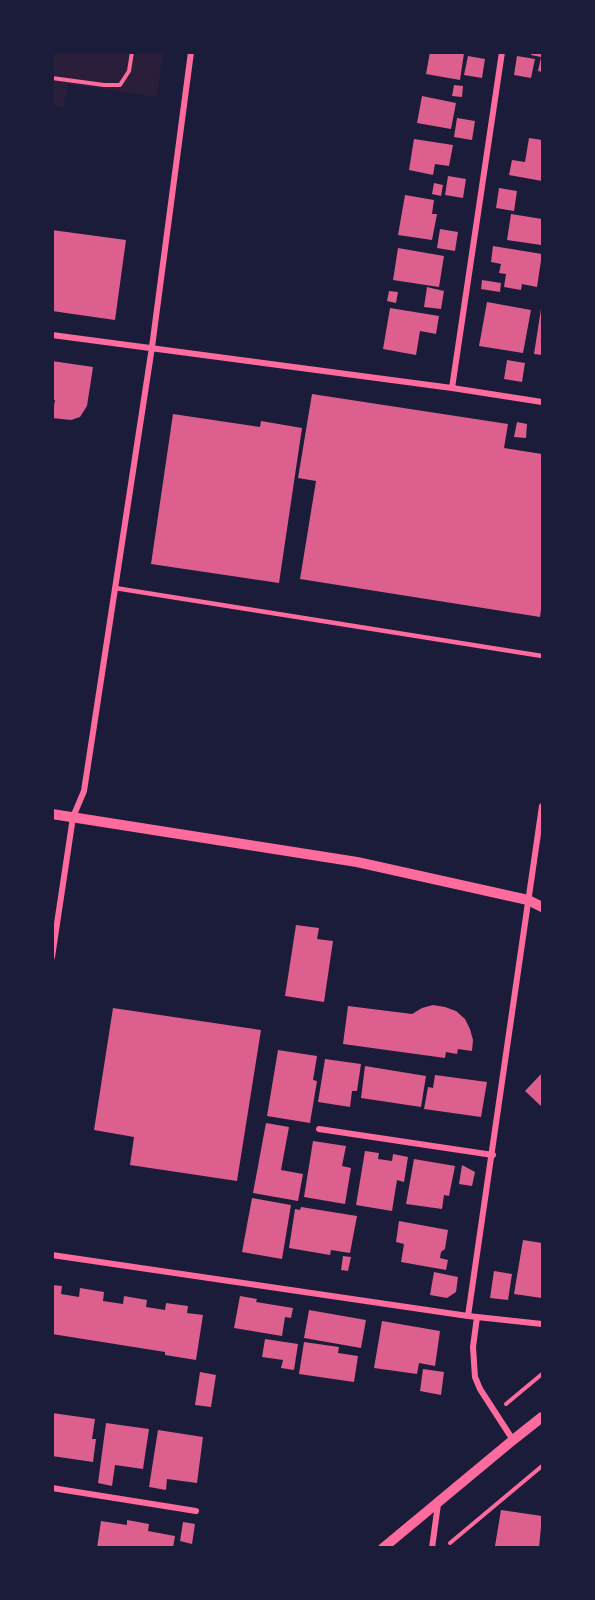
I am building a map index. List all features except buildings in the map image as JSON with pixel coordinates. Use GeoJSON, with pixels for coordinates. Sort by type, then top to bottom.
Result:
{"type":"FeatureCollection","features":[{"type":"Feature","properties":{"kind":"street"},"geometry":{"type":"LineString","coordinates":[[52,957],[74,817],[84,791],[152,347],[191,52]]}},
{"type":"Feature","properties":{"kind":"street"},"geometry":{"type":"LineString","coordinates":[[452,388],[502,52]]}},
{"type":"Feature","properties":{"kind":"street"},"geometry":{"type":"LineString","coordinates":[[52,335],[543,402]]}},
{"type":"Feature","properties":{"kind":"street"},"geometry":{"type":"LineString","coordinates":[[468,1316],[543,806]]}},
{"type":"Feature","properties":{"kind":"street"},"geometry":{"type":"LineString","coordinates":[[52,814],[357,862],[528,900],[543,907]]}},
{"type":"Feature","properties":{"kind":"street"},"geometry":{"type":"LineString","coordinates":[[319,1129],[493,1155]]}},
{"type":"Feature","properties":{"kind":"street"},"geometry":{"type":"LineString","coordinates":[[52,1255],[468,1316],[543,1324]]}},
{"type":"Feature","properties":{"kind":"street"},"geometry":{"type":"LineString","coordinates":[[477,1317],[473,1347],[475,1377],[480,1389],[513,1440]]}},
{"type":"Feature","properties":{"kind":"street"},"geometry":{"type":"LineString","coordinates":[[383,1548],[543,1417]]}},
{"type":"Feature","properties":{"kind":"street"},"geometry":{"type":"LineString","coordinates":[[52,1488],[196,1511]]}},
{"type":"Feature","properties":{"kind":"street"},"geometry":{"type":"LineString","coordinates":[[432,1548],[438,1503]]}},
{"type":"Feature","properties":{"kind":"lane"},"geometry":{"type":"LineString","coordinates":[[115,588],[543,656]]}},
{"type":"Feature","properties":{"kind":"path"},"geometry":{"type":"LineString","coordinates":[[52,78],[120,85],[129,71],[132,52]]}},
{"type":"Feature","properties":{"kind":"path"},"geometry":{"type":"LineString","coordinates":[[495,1413],[543,1374]]}},
{"type":"Feature","properties":{"kind":"path"},"geometry":{"type":"LineString","coordinates":[[444,1548],[543,1466]]}},
{"type":"Feature","properties":{"kind":"shaded area"},"geometry":{"type":"Polygon","coordinates":[[[53,53],[163,53],[157,97],[68,84],[64,107],[53,105],[53,53]]]}}]}
